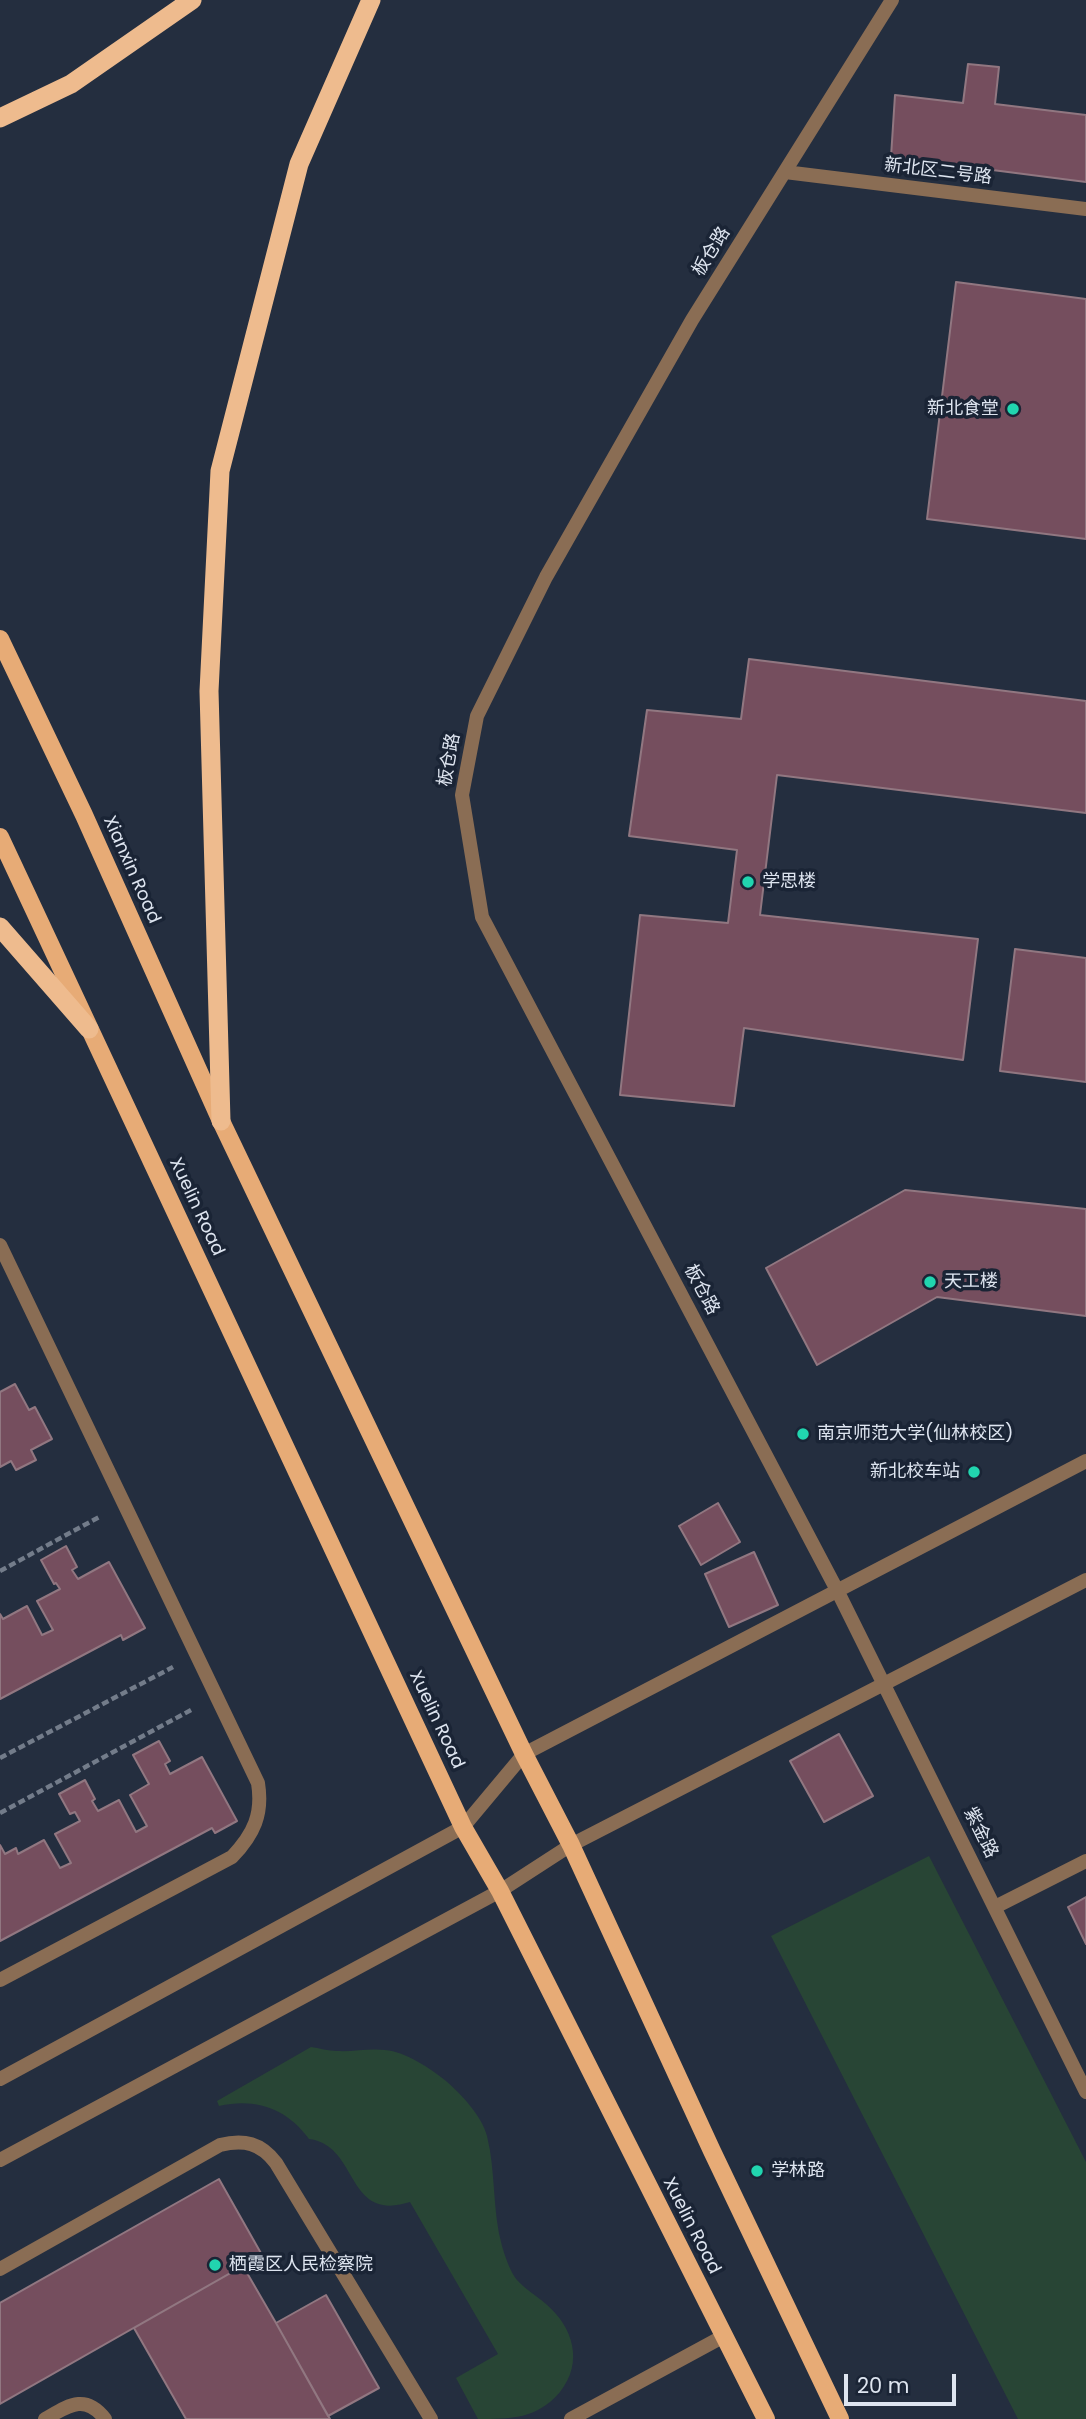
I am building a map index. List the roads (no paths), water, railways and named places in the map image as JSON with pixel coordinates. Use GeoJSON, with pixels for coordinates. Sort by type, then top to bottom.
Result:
{"type":"FeatureCollection","features":[{"type":"Feature","properties":{"kind":"highway"},"geometry":{"type":"LineString","coordinates":[[0,118],[71,84],[192,0]]}},
{"type":"Feature","properties":{"kind":"highway"},"geometry":{"type":"LineString","coordinates":[[220,1121],[209,691],[219,471],[299,164],[371,0]]}},
{"type":"Feature","properties":{"kind":"highway"},"geometry":{"type":"LineString","coordinates":[[0,927],[89,1029]]}},
{"type":"Feature","properties":{"kind":"main road","name":"Xianxin Road"},"geometry":{"type":"LineString","coordinates":[[0,639],[84,815],[220,1121]]}},
{"type":"Feature","properties":{"kind":"main road"},"geometry":{"type":"LineString","coordinates":[[0,837],[89,1029]]}},
{"type":"Feature","properties":{"kind":"main road","name":"Xuelin Road"},"geometry":{"type":"LineString","coordinates":[[89,1029],[463,1827],[499,1891],[766,2419]]}},
{"type":"Feature","properties":{"kind":"main road"},"geometry":{"type":"LineString","coordinates":[[220,1121],[570,1845],[840,2419]]}},
{"type":"Feature","properties":{"kind":"street","name":"板仓路"},"geometry":{"type":"LineString","coordinates":[[838,1592],[482,917],[462,795],[477,716],[546,576],[692,320],[892,0]]}},
{"type":"Feature","properties":{"kind":"street","name":"新北区二号路"},"geometry":{"type":"LineString","coordinates":[[785,173],[1086,209]]}},
{"type":"Feature","properties":{"kind":"street"},"geometry":{"type":"LineString","coordinates":[[0,1245],[258,1783],[259,1813],[255,1828],[232,1857],[0,1980]]}},
{"type":"Feature","properties":{"kind":"street"},"geometry":{"type":"LineString","coordinates":[[0,2079],[463,1827],[524,1754],[1086,1461]]}},
{"type":"Feature","properties":{"kind":"street"},"geometry":{"type":"LineString","coordinates":[[0,2160],[499,1891],[570,1845],[1086,1580]]}},
{"type":"Feature","properties":{"kind":"street","name":"紫金路"},"geometry":{"type":"LineString","coordinates":[[838,1592],[1086,2092]]}},
{"type":"Feature","properties":{"kind":"street"},"geometry":{"type":"LineString","coordinates":[[995,1907],[1086,1861]]}},
{"type":"Feature","properties":{"kind":"street"},"geometry":{"type":"LineString","coordinates":[[0,2269],[220,2144],[233,2141],[259,2146],[276,2163],[431,2419]]}},
{"type":"Feature","properties":{"kind":"street"},"geometry":{"type":"LineString","coordinates":[[571,2419],[724,2336]]}},
{"type":"Feature","properties":{"kind":"street"},"geometry":{"type":"LineString","coordinates":[[45,2419],[70,2405],[80,2403],[90,2405],[105,2419]]}},
{"type":"Feature","properties":{"kind":"place","name":"新北食堂"},"geometry":{"type":"Point","coordinates":[1013,409]}},
{"type":"Feature","properties":{"kind":"place","name":"学思楼"},"geometry":{"type":"Point","coordinates":[748,882]}},
{"type":"Feature","properties":{"kind":"place","name":"天工楼"},"geometry":{"type":"Point","coordinates":[930,1282]}},
{"type":"Feature","properties":{"kind":"place","name":"南京师范大学(仙林校区)"},"geometry":{"type":"Point","coordinates":[803,1434]}},
{"type":"Feature","properties":{"kind":"place","name":"新北校车站"},"geometry":{"type":"Point","coordinates":[974,1472]}},
{"type":"Feature","properties":{"kind":"place","name":"学林路"},"geometry":{"type":"Point","coordinates":[757,2171]}},
{"type":"Feature","properties":{"kind":"place","name":"栖霞区人民检察院"},"geometry":{"type":"Point","coordinates":[215,2265]}}]}
